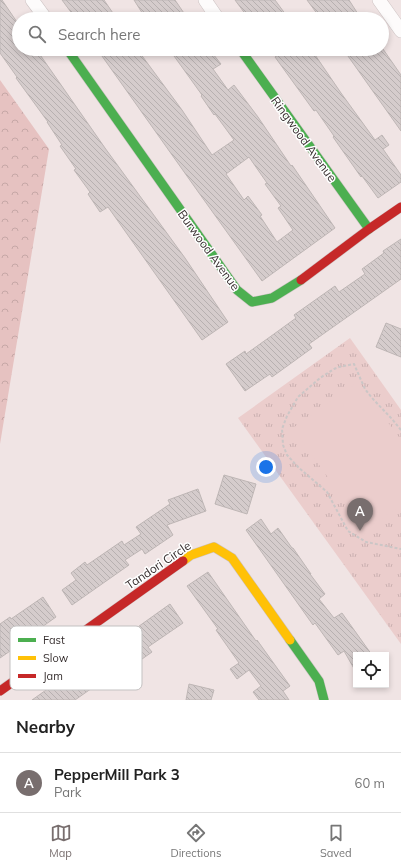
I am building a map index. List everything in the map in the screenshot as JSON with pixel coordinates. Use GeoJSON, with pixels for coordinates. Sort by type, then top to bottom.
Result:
{"type":"FeatureCollection","features":[{"type":"Feature","properties":{"kind":"street"},"geometry":{"type":"LineString","coordinates":[[32,0],[41,12]]}},
{"type":"Feature","properties":{"kind":"street"},"geometry":{"type":"LineString","coordinates":[[205,0],[213,12]]}},
{"type":"Feature","properties":{"kind":"street"},"geometry":{"type":"LineString","coordinates":[[379,0],[388,12]]}},
{"type":"Feature","properties":{"kind":"street"},"geometry":{"type":"LineString","coordinates":[[389,14],[401,31]]}},
{"type":"Feature","properties":{"kind":"street","name":"Burwood Avenue"},"geometry":{"type":"LineString","coordinates":[[72,56],[237,290],[252,302],[272,298],[304,278],[401,207]]}},
{"type":"Feature","properties":{"kind":"street","name":"Ringwood Avenue"},"geometry":{"type":"LineString","coordinates":[[245,56],[369,229]]}},
{"type":"Feature","properties":{"kind":"street","name":"Tandori Circle"},"geometry":{"type":"LineString","coordinates":[[91,626],[191,554],[214,547],[232,558],[319,681],[324,700]]}},
{"type":"Feature","properties":{"kind":"street","name":"Tandori Circle"},"geometry":{"type":"LineString","coordinates":[[0,691],[10,684]]}},
{"type":"Feature","properties":{"kind":"path"},"geometry":{"type":"LineString","coordinates":[[401,430],[372,398],[354,364],[339,366],[320,378],[298,397],[287,416],[282,429],[283,445],[287,454],[299,468],[327,492],[348,531],[366,542],[401,549]]}},
{"type":"Feature","properties":{"kind":"green space"},"geometry":{"type":"Polygon","coordinates":[[[0,80],[49,149],[0,444],[0,80]]]}},
{"type":"Feature","properties":{"kind":"green space"},"geometry":{"type":"Polygon","coordinates":[[[350,338],[401,410],[401,644],[238,418],[350,338]]]}},
{"type":"Feature","properties":{"kind":"green space"},"geometry":{"type":"Polygon","coordinates":[[[358,382],[401,440],[401,505],[365,530],[293,428],[358,382]]]}},
{"type":"Feature","properties":{"kind":"building"},"geometry":{"type":"Polygon","coordinates":[[[0,0],[2,0],[12,15],[12,56],[41,56],[105,148],[185,258],[228,322],[202,340],[108,207],[100,212],[88,194],[90,192],[74,170],[76,169],[60,146],[62,145],[48,122],[0,53],[0,0]]]}},
{"type":"Feature","properties":{"kind":"building"},"geometry":{"type":"Polygon","coordinates":[[[62,0],[104,0],[112,12],[71,12],[62,0]]]}},
{"type":"Feature","properties":{"kind":"building"},"geometry":{"type":"Polygon","coordinates":[[[134,0],[175,0],[183,12],[142,12],[134,0]]]}},
{"type":"Feature","properties":{"kind":"building"},"geometry":{"type":"Polygon","coordinates":[[[235,0],[275,0],[284,12],[244,12],[235,0]]]}},
{"type":"Feature","properties":{"kind":"building"},"geometry":{"type":"Polygon","coordinates":[[[307,0],[349,0],[357,12],[316,12],[307,0]]]}},
{"type":"Feature","properties":{"kind":"building"},"geometry":{"type":"Polygon","coordinates":[[[102,56],[142,56],[182,110],[212,155],[234,140],[215,114],[214,115],[201,96],[202,95],[174,56],[215,56],[221,64],[213,69],[228,90],[234,85],[258,117],[291,166],[292,165],[335,228],[262,281],[102,56]],[[249,157],[226,174],[244,200],[248,196],[262,215],[260,216],[277,242],[293,230],[278,208],[281,206],[265,184],[267,183],[249,157]]]}},
{"type":"Feature","properties":{"kind":"building"},"geometry":{"type":"Polygon","coordinates":[[[316,56],[375,140],[382,135],[389,145],[383,149],[401,175],[401,182],[378,198],[362,176],[361,177],[316,110],[314,111],[275,57],[316,56]]]}},
{"type":"Feature","properties":{"kind":"building"},"geometry":{"type":"Polygon","coordinates":[[[348,56],[388,56],[401,75],[401,131],[348,56]]]}},
{"type":"Feature","properties":{"kind":"building"},"geometry":{"type":"Polygon","coordinates":[[[401,239],[401,279],[309,344],[312,348],[272,377],[270,374],[245,391],[226,364],[245,351],[246,354],[274,334],[296,318],[294,315],[335,286],[339,292],[365,274],[362,269],[384,253],[383,251],[401,239]]]}},
{"type":"Feature","properties":{"kind":"building"},"geometry":{"type":"Polygon","coordinates":[[[386,323],[401,329],[401,357],[376,347],[386,323]]]}},
{"type":"Feature","properties":{"kind":"building"},"geometry":{"type":"Polygon","coordinates":[[[224,475],[256,484],[247,514],[215,504],[224,475]]]}},
{"type":"Feature","properties":{"kind":"building"},"geometry":{"type":"Polygon","coordinates":[[[198,489],[206,511],[167,525],[173,535],[145,554],[142,549],[125,560],[129,565],[72,605],[62,590],[76,580],[71,573],[85,562],[87,565],[122,541],[124,545],[141,534],[136,527],[170,504],[168,500],[198,489]]]}},
{"type":"Feature","properties":{"kind":"building"},"geometry":{"type":"Polygon","coordinates":[[[261,519],[271,534],[278,528],[325,594],[319,599],[334,618],[342,613],[370,652],[353,652],[353,667],[344,651],[338,655],[315,623],[313,625],[246,530],[261,519]]]}},
{"type":"Feature","properties":{"kind":"building"},"geometry":{"type":"Polygon","coordinates":[[[208,572],[256,641],[257,640],[290,686],[283,691],[289,700],[259,700],[253,692],[261,686],[249,670],[237,679],[230,669],[239,663],[216,630],[218,629],[187,586],[208,572]]]}},
{"type":"Feature","properties":{"kind":"building"},"geometry":{"type":"Polygon","coordinates":[[[43,597],[56,617],[43,626],[10,626],[10,651],[0,658],[0,624],[10,617],[11,619],[43,597]]]}},
{"type":"Feature","properties":{"kind":"building"},"geometry":{"type":"Polygon","coordinates":[[[170,604],[183,623],[148,647],[152,652],[142,659],[142,626],[139,626],[170,604]]]}},
{"type":"Feature","properties":{"kind":"building"},"geometry":{"type":"Polygon","coordinates":[[[189,684],[214,690],[211,700],[186,700],[189,684]]]}},
{"type":"Feature","properties":{"kind":"building"},"geometry":{"type":"Polygon","coordinates":[[[46,690],[89,690],[75,700],[32,700],[46,690]]]}},
{"type":"Feature","properties":{"kind":"traffic: fast"},"geometry":{"type":"LineString","coordinates":[[72,56],[237,290],[252,302],[272,298],[301,280]]}},
{"type":"Feature","properties":{"kind":"traffic: fast"},"geometry":{"type":"LineString","coordinates":[[245,56],[369,229]]}},
{"type":"Feature","properties":{"kind":"traffic: fast"},"geometry":{"type":"LineString","coordinates":[[290,640],[319,681],[324,700]]}},
{"type":"Feature","properties":{"kind":"traffic: slow"},"geometry":{"type":"LineString","coordinates":[[183,561],[191,555],[214,547],[232,558],[290,640]]}},
{"type":"Feature","properties":{"kind":"traffic: jam"},"geometry":{"type":"LineString","coordinates":[[301,280],[401,207]]}},
{"type":"Feature","properties":{"kind":"traffic: jam"},"geometry":{"type":"LineString","coordinates":[[92,626],[183,561]]}},
{"type":"Feature","properties":{"kind":"traffic: jam"},"geometry":{"type":"LineString","coordinates":[[0,691],[10,684]]}},
{"type":"Feature","properties":{"kind":"place","name":"PepperMill Park 3"},"geometry":{"type":"Point","coordinates":[360,531]}}]}
